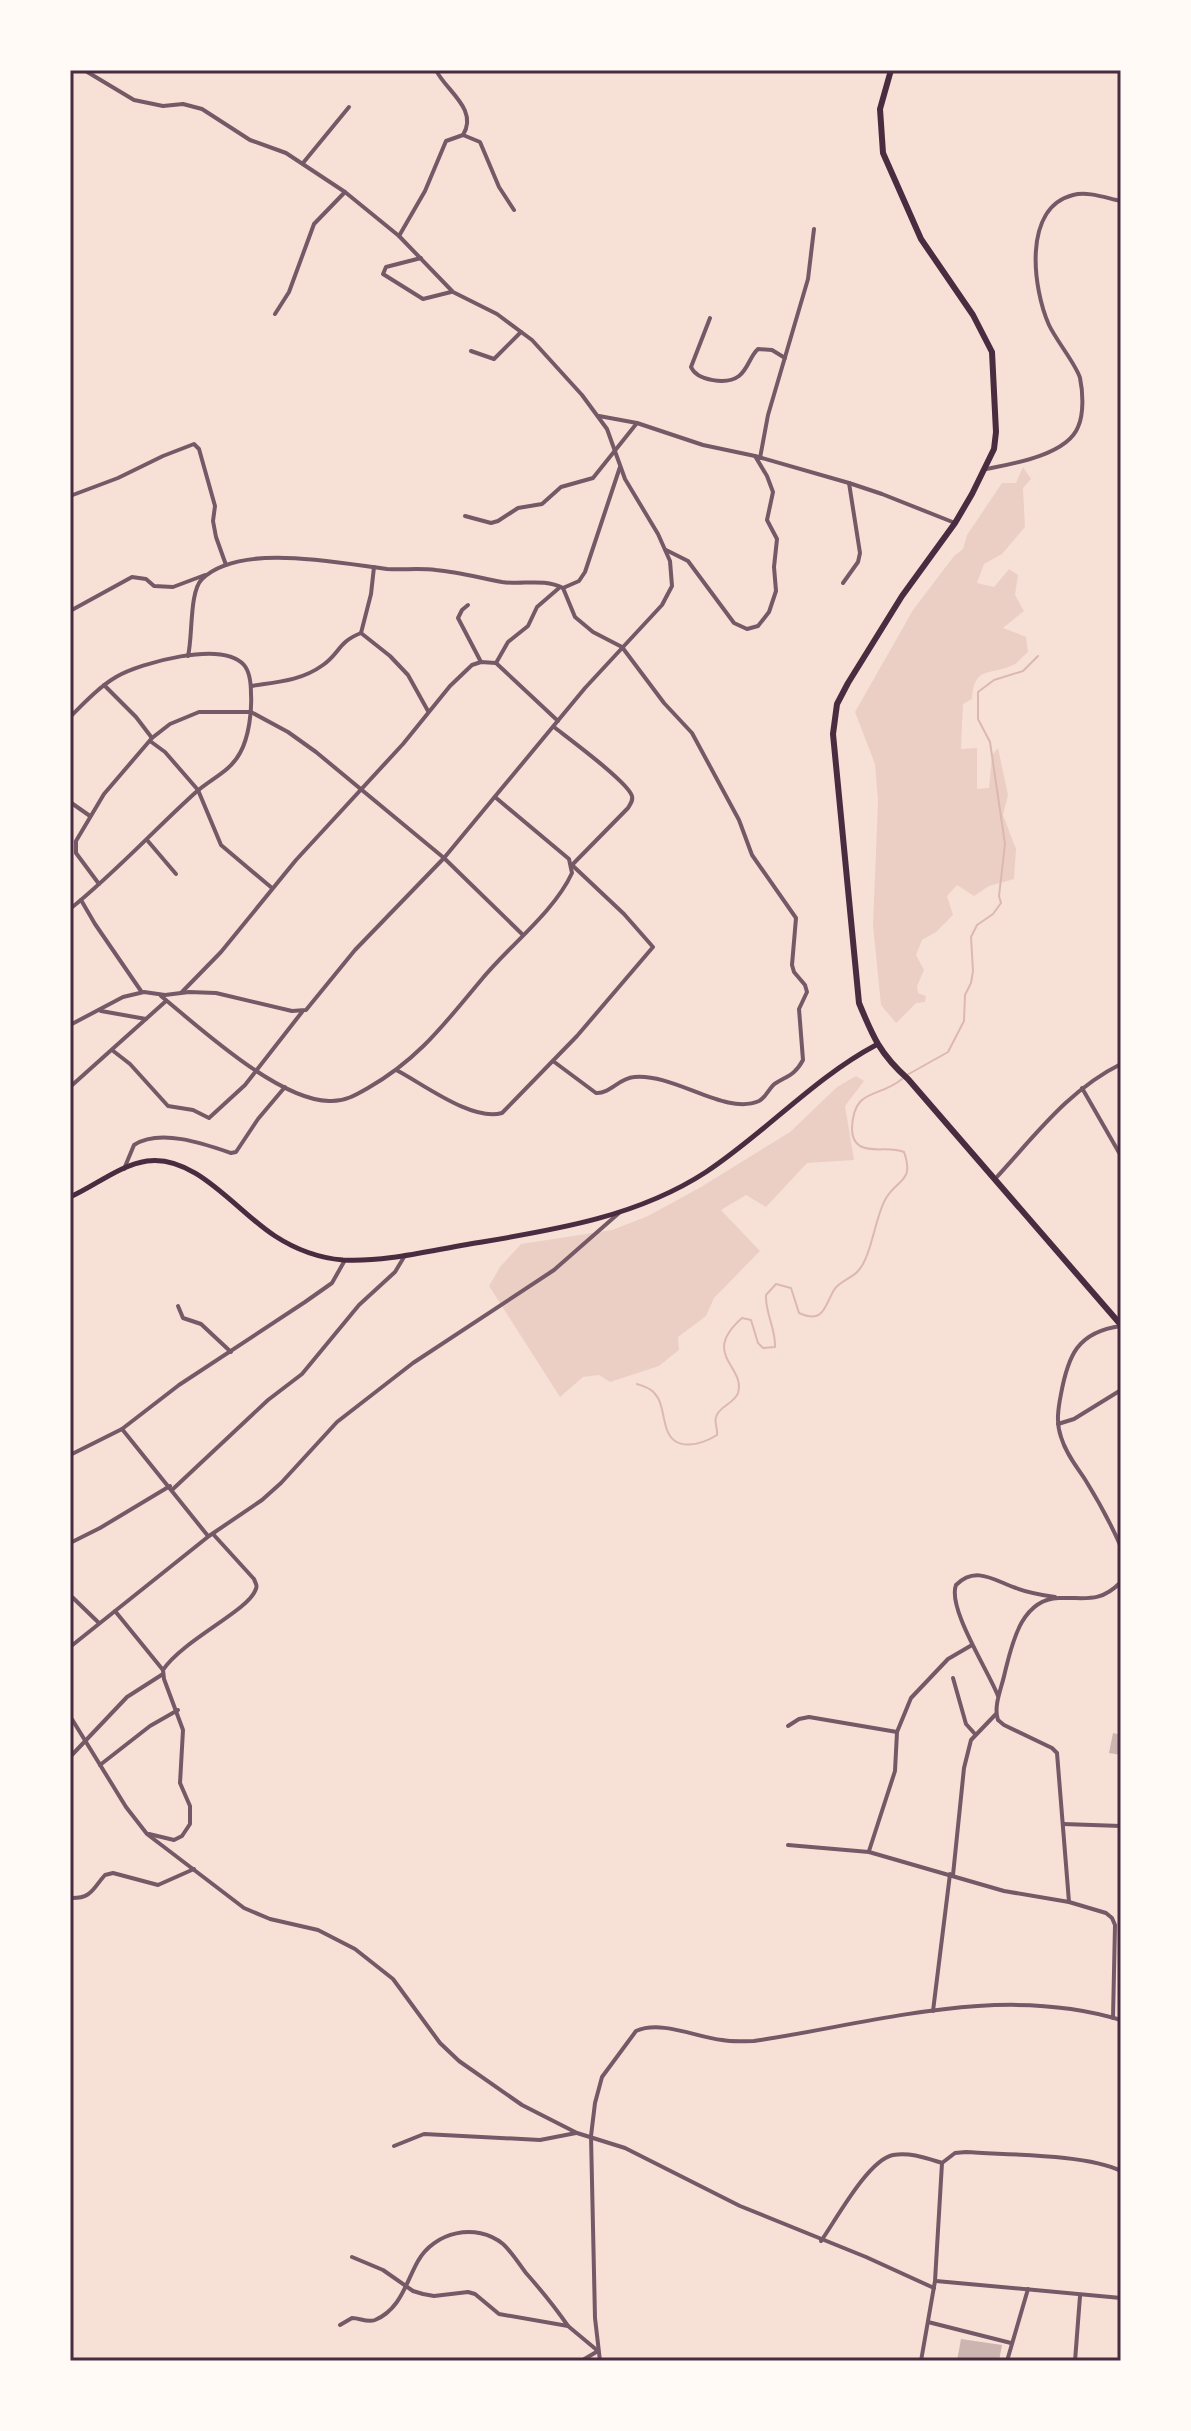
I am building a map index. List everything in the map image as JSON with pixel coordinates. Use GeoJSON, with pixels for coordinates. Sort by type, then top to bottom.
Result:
{"type":"FeatureCollection","features":[{"type":"Feature","properties":{"kind":"highway"},"geometry":{"type":"LineString","coordinates":[[891,70],[880,109],[883,153],[921,239],[973,315],[992,352],[996,432],[994,449],[986,469],[955,523],[902,596],[837,704],[834,723],[859,1003],[876,1045],[893,1066],[908,1079],[1121,1326]]}},
{"type":"Feature","properties":{"kind":"main road"},"geometry":{"type":"LineString","coordinates":[[70,1197],[124,1169],[147,1161],[166,1162],[207,1181],[273,1235],[299,1249],[345,1260],[405,1255],[568,1226],[620,1212],[678,1189],[770,1125],[834,1071],[876,1045]]}},
{"type":"Feature","properties":{"kind":"street"},"geometry":{"type":"LineString","coordinates":[[84,70],[134,100],[163,106],[183,104],[202,109],[250,140],[277,148],[303,163],[399,236],[453,292],[497,314],[521,332],[543,352],[599,416],[607,429],[620,467],[666,550],[672,577],[668,596],[444,858],[355,950],[233,1097],[208,1118],[193,1110],[168,1106],[130,1064],[112,1050]]}},
{"type":"Feature","properties":{"kind":"street"},"geometry":{"type":"LineString","coordinates":[[436,70],[455,92],[465,113],[467,127],[463,135]]}},
{"type":"Feature","properties":{"kind":"street"},"geometry":{"type":"LineString","coordinates":[[303,163],[349,107]]}},
{"type":"Feature","properties":{"kind":"street"},"geometry":{"type":"LineString","coordinates":[[399,236],[425,191],[446,141],[463,135],[480,142],[499,187],[514,210]]}},
{"type":"Feature","properties":{"kind":"street"},"geometry":{"type":"LineString","coordinates":[[275,314],[289,292],[314,224],[345,192]]}},
{"type":"Feature","properties":{"kind":"street"},"geometry":{"type":"LineString","coordinates":[[986,469],[1043,455],[1070,439],[1078,428],[1082,410],[1080,379],[1048,321],[1035,272],[1040,224],[1056,203],[1069,196],[1091,195],[1121,201]]}},
{"type":"Feature","properties":{"kind":"street"},"geometry":{"type":"LineString","coordinates":[[666,550],[688,561],[734,623],[747,629],[758,626],[774,603],[774,561],[778,547],[767,520],[773,499],[771,483],[758,457],[808,279],[814,229]]}},
{"type":"Feature","properties":{"kind":"street"},"geometry":{"type":"LineString","coordinates":[[421,258],[386,267],[383,274],[423,299],[453,292]]}},
{"type":"Feature","properties":{"kind":"street"},"geometry":{"type":"LineString","coordinates":[[710,318],[691,367],[693,374],[700,378],[729,380],[737,377],[758,349],[772,350],[785,358]]}},
{"type":"Feature","properties":{"kind":"street"},"geometry":{"type":"LineString","coordinates":[[471,351],[494,359],[521,332]]}},
{"type":"Feature","properties":{"kind":"street"},"geometry":{"type":"LineString","coordinates":[[599,416],[637,423],[703,445],[849,483],[955,523]]}},
{"type":"Feature","properties":{"kind":"street"},"geometry":{"type":"LineString","coordinates":[[465,516],[491,523],[498,521],[523,506],[542,504],[561,487],[593,478],[637,423]]}},
{"type":"Feature","properties":{"kind":"street"},"geometry":{"type":"LineString","coordinates":[[70,496],[194,444],[199,449],[214,502],[213,527],[226,565]]}},
{"type":"Feature","properties":{"kind":"street"},"geometry":{"type":"LineString","coordinates":[[496,663],[508,642],[528,626],[537,607],[562,588],[579,581],[585,572],[620,467]]}},
{"type":"Feature","properties":{"kind":"street"},"geometry":{"type":"LineString","coordinates":[[843,583],[858,562],[860,553],[849,483]]}},
{"type":"Feature","properties":{"kind":"street"},"geometry":{"type":"LineString","coordinates":[[188,656],[194,592],[199,581],[226,565],[300,558],[374,567],[436,570],[502,582],[552,584],[562,588],[575,617],[582,624],[622,647],[664,703],[692,733],[739,820],[752,855],[796,918],[793,969],[807,992],[799,1009],[803,1060],[787,1079],[775,1083],[762,1099],[741,1103],[712,1099],[681,1084],[641,1077],[627,1078],[605,1092],[596,1093],[553,1061]]}},
{"type":"Feature","properties":{"kind":"street"},"geometry":{"type":"LineString","coordinates":[[361,633],[374,567]]}},
{"type":"Feature","properties":{"kind":"street"},"geometry":{"type":"LineString","coordinates":[[70,611],[132,577],[146,579],[154,586],[173,587],[209,574]]}},
{"type":"Feature","properties":{"kind":"street"},"geometry":{"type":"LineString","coordinates":[[468,605],[458,618],[481,662]]}},
{"type":"Feature","properties":{"kind":"street"},"geometry":{"type":"LineString","coordinates":[[251,686],[288,682],[323,664],[342,642],[361,633]]}},
{"type":"Feature","properties":{"kind":"street"},"geometry":{"type":"LineString","coordinates":[[361,633],[408,675],[428,711]]}},
{"type":"Feature","properties":{"kind":"street"},"geometry":{"type":"LineString","coordinates":[[70,717],[104,685],[138,668],[188,656],[235,658],[245,667],[251,686],[251,712],[242,751],[228,769],[198,790],[70,909]]}},
{"type":"Feature","properties":{"kind":"street"},"geometry":{"type":"LineString","coordinates":[[181,993],[221,952],[272,888],[403,744],[461,673],[481,662],[496,663],[558,721]]}},
{"type":"Feature","properties":{"kind":"street"},"geometry":{"type":"LineString","coordinates":[[104,685],[136,717],[151,740],[198,790],[221,845],[272,888]]}},
{"type":"Feature","properties":{"kind":"street"},"geometry":{"type":"LineString","coordinates":[[99,884],[76,853],[74,845],[104,794],[151,740],[170,724],[199,712],[251,712],[288,732],[444,858],[522,935]]}},
{"type":"Feature","properties":{"kind":"street"},"geometry":{"type":"LineString","coordinates":[[159,994],[256,1070],[308,1098],[335,1101],[354,1095],[398,1071],[448,1021],[565,886],[572,873],[572,865],[632,801],[631,794],[620,780],[554,727]]}},
{"type":"Feature","properties":{"kind":"street"},"geometry":{"type":"LineString","coordinates":[[398,1071],[451,1102],[493,1115],[506,1110],[653,947],[569,859],[495,797]]}},
{"type":"Feature","properties":{"kind":"street"},"geometry":{"type":"LineString","coordinates":[[70,802],[90,816]]}},
{"type":"Feature","properties":{"kind":"street"},"geometry":{"type":"LineString","coordinates":[[147,840],[176,874]]}},
{"type":"Feature","properties":{"kind":"street"},"geometry":{"type":"LineString","coordinates":[[81,900],[142,992]]}},
{"type":"Feature","properties":{"kind":"street"},"geometry":{"type":"LineString","coordinates":[[70,1025],[123,997],[142,992],[216,993],[303,1011]]}},
{"type":"Feature","properties":{"kind":"street"},"geometry":{"type":"LineString","coordinates":[[70,1087],[175,994]]}},
{"type":"Feature","properties":{"kind":"street"},"geometry":{"type":"LineString","coordinates":[[100,1011],[146,1019]]}},
{"type":"Feature","properties":{"kind":"street"},"geometry":{"type":"LineString","coordinates":[[995,1179],[1062,1104],[1121,1064]]}},
{"type":"Feature","properties":{"kind":"street"},"geometry":{"type":"LineString","coordinates":[[124,1169],[134,1145],[153,1138],[199,1142],[236,1152],[285,1087]]}},
{"type":"Feature","properties":{"kind":"street"},"geometry":{"type":"LineString","coordinates":[[1082,1088],[1121,1156]]}},
{"type":"Feature","properties":{"kind":"street"},"geometry":{"type":"LineString","coordinates":[[70,1647],[281,1483],[337,1422],[413,1363],[554,1270],[620,1212]]}},
{"type":"Feature","properties":{"kind":"street"},"geometry":{"type":"LineString","coordinates":[[70,1543],[172,1488],[268,1400],[307,1369],[359,1305],[395,1272],[405,1255]]}},
{"type":"Feature","properties":{"kind":"street"},"geometry":{"type":"LineString","coordinates":[[70,1455],[122,1429],[175,1388],[329,1285],[345,1260]]}},
{"type":"Feature","properties":{"kind":"street"},"geometry":{"type":"LineString","coordinates":[[178,1306],[183,1318],[201,1324],[231,1352]]}},
{"type":"Feature","properties":{"kind":"street"},"geometry":{"type":"LineString","coordinates":[[1121,1326],[1109,1327],[1086,1338],[1073,1351],[1068,1361],[1058,1424],[1071,1458],[1097,1499],[1121,1547]]}},
{"type":"Feature","properties":{"kind":"street"},"geometry":{"type":"LineString","coordinates":[[1058,1424],[1074,1419],[1121,1390]]}},
{"type":"Feature","properties":{"kind":"street"},"geometry":{"type":"LineString","coordinates":[[70,1757],[127,1697],[163,1672],[185,1646],[244,1603],[255,1591],[254,1579],[211,1535],[122,1429]]}},
{"type":"Feature","properties":{"kind":"street"},"geometry":{"type":"LineString","coordinates":[[999,1698],[972,1645],[954,1597],[954,1589],[964,1578],[990,1576],[1014,1588],[1082,1600],[1102,1596],[1121,1582]]}},
{"type":"Feature","properties":{"kind":"street"},"geometry":{"type":"LineString","coordinates":[[70,1595],[99,1623]]}},
{"type":"Feature","properties":{"kind":"street"},"geometry":{"type":"LineString","coordinates":[[933,2011],[964,1768],[971,1740],[996,1714],[1011,1647],[1020,1625],[1030,1610],[1044,1601],[1057,1598]]}},
{"type":"Feature","properties":{"kind":"street"},"geometry":{"type":"LineString","coordinates":[[115,1611],[163,1672],[178,1710],[184,1739],[180,1783],[190,1806],[190,1824],[182,1836],[174,1840],[147,1834]]}},
{"type":"Feature","properties":{"kind":"street"},"geometry":{"type":"LineString","coordinates":[[869,1852],[895,1771],[897,1732],[911,1698],[948,1659],[972,1645]]}},
{"type":"Feature","properties":{"kind":"street"},"geometry":{"type":"LineString","coordinates":[[953,1678],[968,1729],[975,1734]]}},
{"type":"Feature","properties":{"kind":"street"},"geometry":{"type":"LineString","coordinates":[[100,1765],[150,1726],[178,1710]]}},
{"type":"Feature","properties":{"kind":"street"},"geometry":{"type":"LineString","coordinates":[[996,1714],[1004,1725],[1057,1753],[1069,1902]]}},
{"type":"Feature","properties":{"kind":"street"},"geometry":{"type":"LineString","coordinates":[[70,1716],[126,1807],[147,1834],[244,1908],[270,1919],[318,1930],[355,1949],[393,1979],[440,2043],[459,2061],[522,2105],[577,2133],[625,2148],[716,2195],[934,2288]]}},
{"type":"Feature","properties":{"kind":"street"},"geometry":{"type":"LineString","coordinates":[[788,1726],[809,1717],[897,1732]]}},
{"type":"Feature","properties":{"kind":"street"},"geometry":{"type":"LineString","coordinates":[[1063,1824],[1121,1826]]}},
{"type":"Feature","properties":{"kind":"street"},"geometry":{"type":"LineString","coordinates":[[788,1845],[869,1852],[1004,1891],[1069,1902],[1106,1913],[1112,1918],[1115,1937],[1113,2018]]}},
{"type":"Feature","properties":{"kind":"street"},"geometry":{"type":"LineString","coordinates":[[70,1898],[93,1894],[105,1875],[113,1873],[158,1885],[194,1869]]}},
{"type":"Feature","properties":{"kind":"street"},"geometry":{"type":"LineString","coordinates":[[600,2361],[591,2136],[602,2077],[636,2031],[644,2027],[657,2027],[727,2041],[754,2041],[968,2006],[1029,2003],[1121,2020]]}},
{"type":"Feature","properties":{"kind":"street"},"geometry":{"type":"LineString","coordinates":[[394,2146],[424,2134],[540,2140],[577,2133]]}},
{"type":"Feature","properties":{"kind":"street"},"geometry":{"type":"LineString","coordinates":[[921,2361],[935,2281],[942,2163],[955,2153],[966,2152],[1089,2161],[1121,2171]]}},
{"type":"Feature","properties":{"kind":"street"},"geometry":{"type":"LineString","coordinates":[[821,2241],[881,2160],[906,2154],[942,2163]]}},
{"type":"Feature","properties":{"kind":"street"},"geometry":{"type":"LineString","coordinates":[[340,2325],[352,2318],[375,2320],[394,2305],[407,2287],[418,2260],[435,2240],[459,2233],[489,2237],[505,2246],[544,2291],[568,2326],[598,2351]]}},
{"type":"Feature","properties":{"kind":"street"},"geometry":{"type":"LineString","coordinates":[[352,2257],[383,2270],[413,2291],[434,2296],[468,2292],[475,2294],[499,2314],[568,2326]]}},
{"type":"Feature","properties":{"kind":"street"},"geometry":{"type":"LineString","coordinates":[[935,2281],[1121,2298]]}},
{"type":"Feature","properties":{"kind":"street"},"geometry":{"type":"LineString","coordinates":[[1007,2361],[1028,2289]]}},
{"type":"Feature","properties":{"kind":"street"},"geometry":{"type":"LineString","coordinates":[[1080,2296],[1075,2361],[1086,2361]]}},
{"type":"Feature","properties":{"kind":"street"},"geometry":{"type":"LineString","coordinates":[[928,2322],[1011,2343]]}},
{"type":"Feature","properties":{"kind":"street"},"geometry":{"type":"LineString","coordinates":[[581,2361],[598,2351]]}},
{"type":"Feature","properties":{"kind":"shaded area"},"geometry":{"type":"Polygon","coordinates":[[[1023,467],[1031,479],[1023,488],[1025,527],[1002,554],[984,564],[977,583],[994,587],[1009,569],[1018,575],[1015,595],[1024,611],[1003,628],[1026,637],[1028,652],[1015,664],[985,673],[976,681],[972,699],[963,704],[961,749],[977,748],[977,789],[989,788],[992,755],[998,748],[1008,795],[1003,815],[1016,849],[1014,879],[989,886],[974,896],[957,885],[947,896],[953,915],[936,932],[922,940],[916,955],[924,970],[917,986],[918,993],[926,996],[925,1002],[916,1003],[896,1023],[881,1005],[873,926],[878,801],[875,764],[855,712],[913,610],[954,556],[963,549],[967,535],[1002,483],[1016,483],[1023,467]]]}},
{"type":"Feature","properties":{"kind":"shaded area"},"geometry":{"type":"Polygon","coordinates":[[[856,1076],[864,1081],[845,1106],[854,1160],[807,1163],[766,1207],[746,1195],[721,1210],[760,1251],[714,1298],[706,1316],[678,1337],[679,1350],[659,1366],[610,1382],[599,1375],[583,1377],[560,1397],[489,1286],[500,1267],[521,1244],[612,1230],[648,1216],[790,1132],[837,1087],[856,1076]]]}},
{"type":"Feature","properties":{"kind":"building"},"geometry":{"type":"Polygon","coordinates":[[[1113,1733],[1121,1735],[1121,1755],[1109,1753],[1113,1733]]]}},
{"type":"Feature","properties":{"kind":"building"},"geometry":{"type":"Polygon","coordinates":[[[961,2339],[1002,2345],[999,2361],[957,2361],[961,2339]]]}},
{"type":"Feature","properties":{"kind":"waterway"},"geometry":{"type":"LineString","coordinates":[[907,1075],[948,1052],[964,1021],[965,995],[973,971],[971,937],[977,925],[993,914],[1001,903],[999,896],[1005,844],[990,742],[978,719],[978,692],[994,680],[1023,671],[1038,656]]}},
{"type":"Feature","properties":{"kind":"waterway"},"geometry":{"type":"LineString","coordinates":[[637,1384],[656,1395],[667,1430],[676,1441],[696,1444],[717,1435],[718,1413],[738,1393],[739,1384],[724,1351],[730,1331],[742,1318],[751,1320],[758,1343],[763,1348],[775,1347],[766,1295],[776,1284],[791,1288],[799,1313],[814,1316],[822,1312],[836,1287],[862,1265],[885,1200],[906,1175],[907,1162],[904,1152],[870,1149],[858,1144],[852,1134],[853,1116],[862,1100],[902,1079]]}}]}
